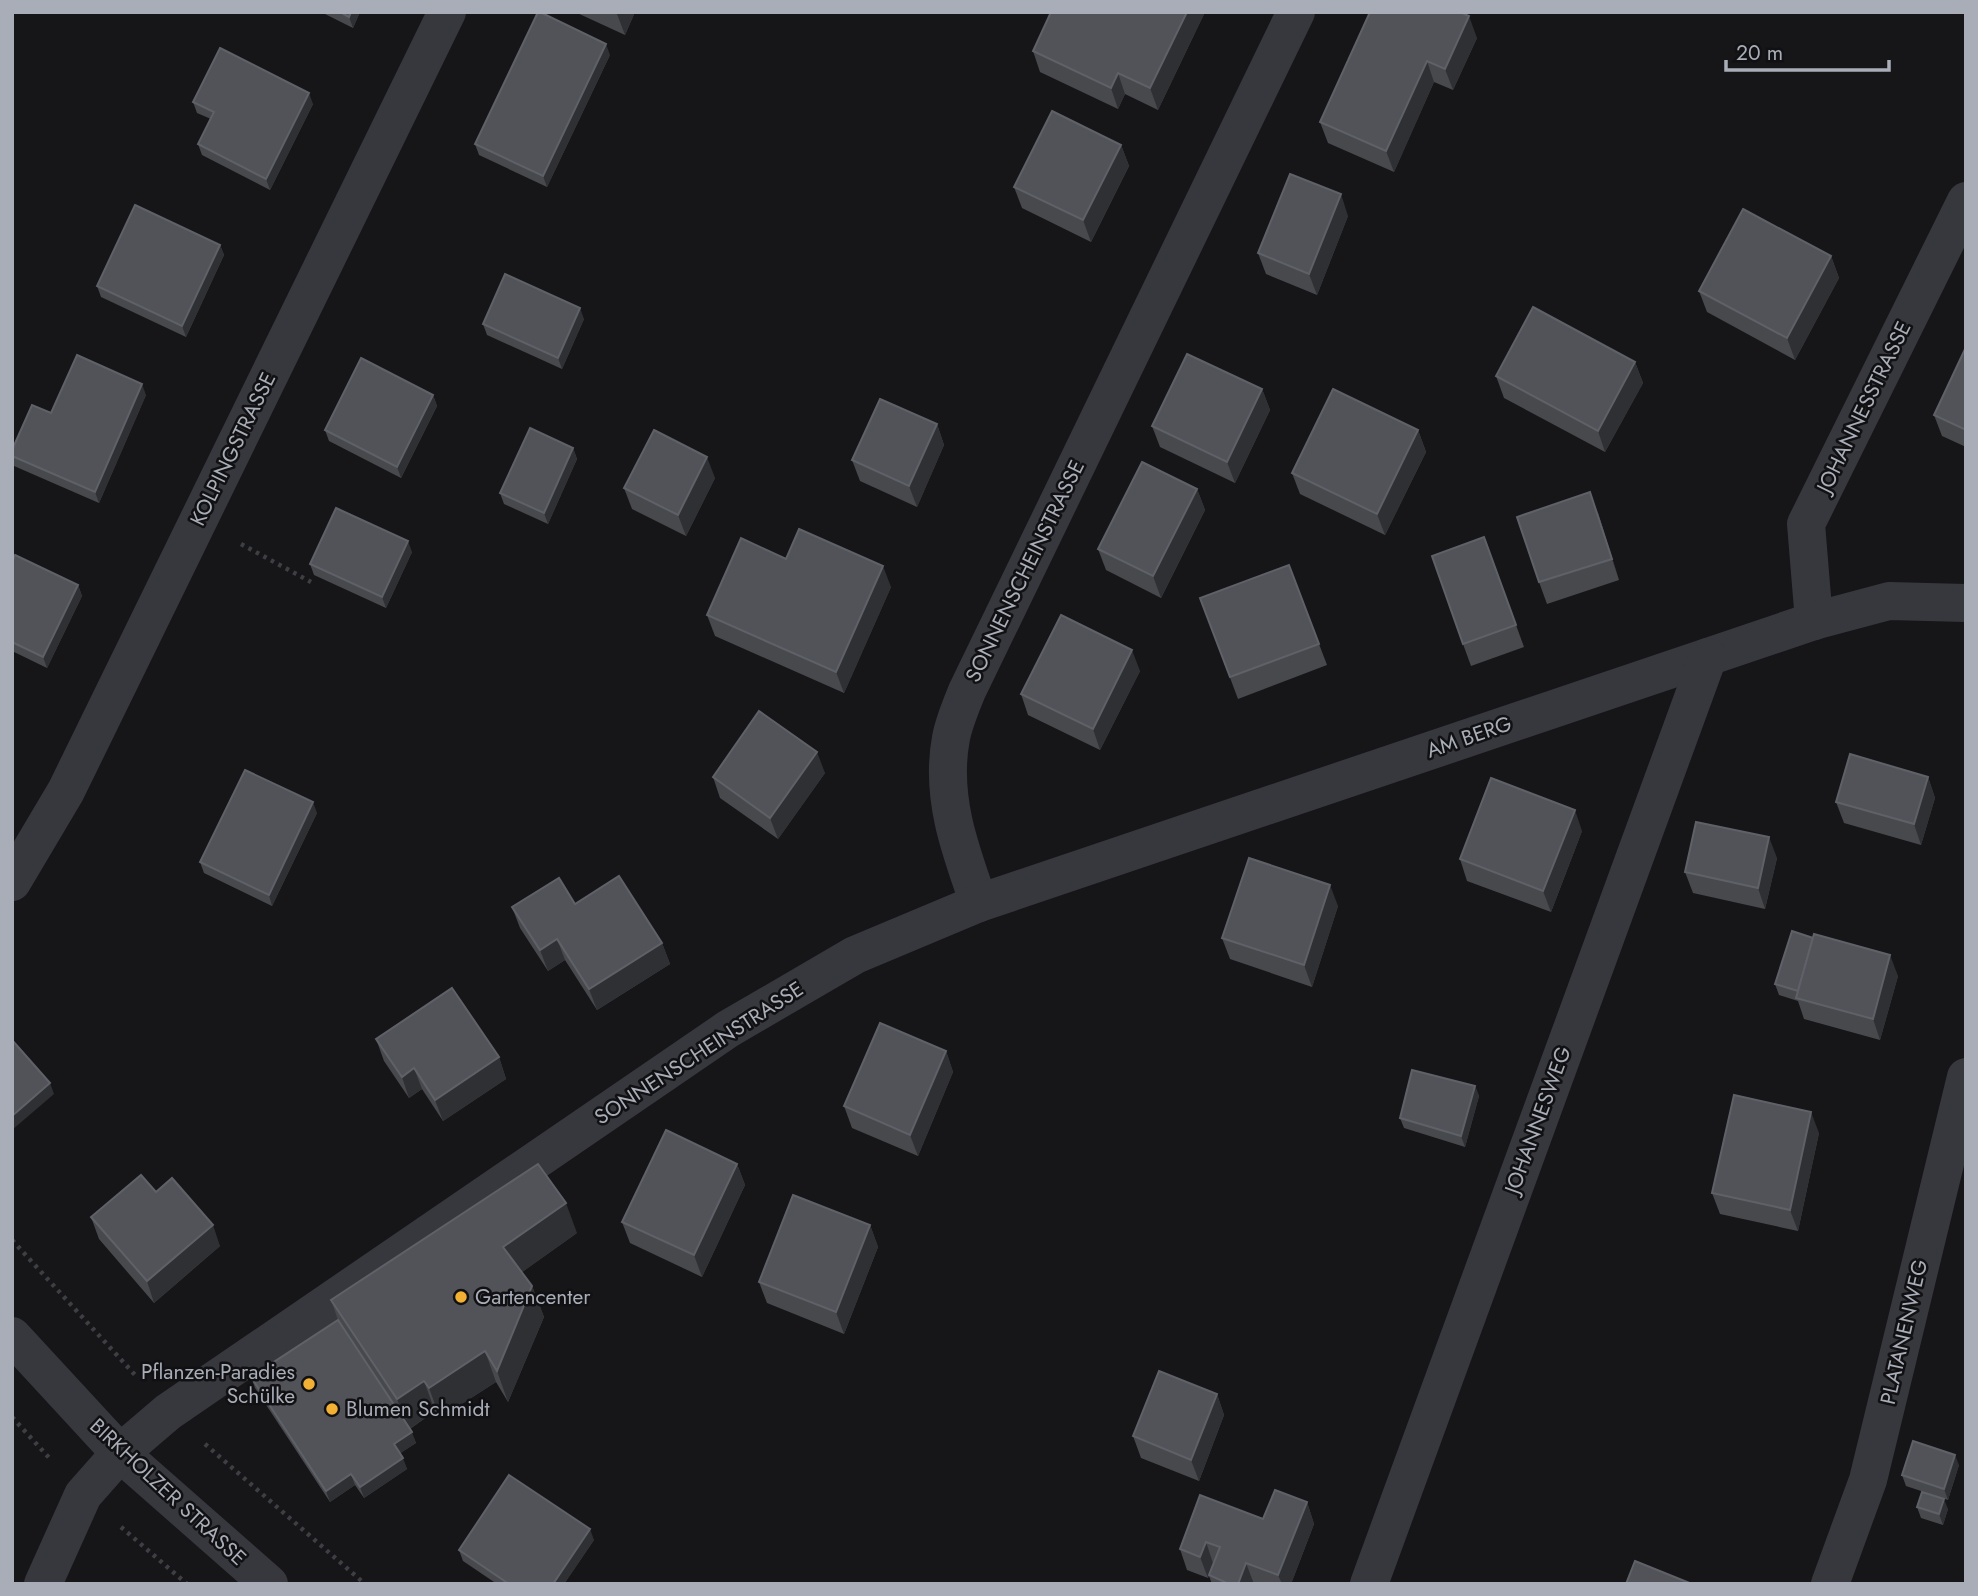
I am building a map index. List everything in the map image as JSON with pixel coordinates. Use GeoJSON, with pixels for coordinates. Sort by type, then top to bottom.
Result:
{"type":"FeatureCollection","features":[{"type":"Feature","properties":{"kind":"street","name":"KOLPINGSTRASSE"},"geometry":{"type":"LineString","coordinates":[[12,882],[72,779],[447,12]]}},
{"type":"Feature","properties":{"kind":"street","name":"SONNENSCHEINSTRASSE"},"geometry":{"type":"LineString","coordinates":[[43,1584],[83,1495],[120,1453],[178,1404],[728,1029],[855,955],[979,904],[954,833],[947,766],[951,736],[967,691],[1296,12]]}},
{"type":"Feature","properties":{"kind":"street","name":"JOHANNESSTRASSE"},"geometry":{"type":"LineString","coordinates":[[1814,621],[1806,524],[1966,201]]}},
{"type":"Feature","properties":{"kind":"street","name":"AM BERG"},"geometry":{"type":"LineString","coordinates":[[979,904],[1814,621],[1889,601],[1966,603]]}},
{"type":"Feature","properties":{"kind":"street","name":"JOHANNESWEG"},"geometry":{"type":"LineString","coordinates":[[1369,1584],[1708,657]]}},
{"type":"Feature","properties":{"kind":"street","name":"PLATANENWEG"},"geometry":{"type":"LineString","coordinates":[[1830,1584],[1868,1480],[1966,1077]]}},
{"type":"Feature","properties":{"kind":"street","name":"BIRKHOLZER STRASSE"},"geometry":{"type":"LineString","coordinates":[[12,1336],[120,1453],[269,1584]]}},
{"type":"Feature","properties":{"kind":"path"},"geometry":{"type":"LineString","coordinates":[[243,544],[311,582]]}},
{"type":"Feature","properties":{"kind":"building"},"geometry":{"type":"Polygon","coordinates":[[[538,12],[606,44],[543,176],[475,144],[538,12]]]}},
{"type":"Feature","properties":{"kind":"building"},"geometry":{"type":"Polygon","coordinates":[[[1051,12],[1187,12],[1150,88],[1118,73],[1111,88],[1033,51],[1051,12]]]}},
{"type":"Feature","properties":{"kind":"building"},"geometry":{"type":"Polygon","coordinates":[[[1370,12],[1460,12],[1469,16],[1445,69],[1427,61],[1386,151],[1320,122],[1370,12]]]}},
{"type":"Feature","properties":{"kind":"building"},"geometry":{"type":"Polygon","coordinates":[[[220,48],[309,93],[266,179],[198,144],[214,112],[193,102],[220,48]]]}},
{"type":"Feature","properties":{"kind":"building"},"geometry":{"type":"Polygon","coordinates":[[[1052,111],[1121,145],[1083,220],[1014,187],[1052,111]]]}},
{"type":"Feature","properties":{"kind":"building"},"geometry":{"type":"Polygon","coordinates":[[[1290,174],[1341,194],[1309,274],[1258,253],[1290,174]]]}},
{"type":"Feature","properties":{"kind":"building"},"geometry":{"type":"Polygon","coordinates":[[[135,205],[220,245],[182,326],[97,286],[135,205]]]}},
{"type":"Feature","properties":{"kind":"building"},"geometry":{"type":"Polygon","coordinates":[[[1743,209],[1831,256],[1787,338],[1699,291],[1743,209]]]}},
{"type":"Feature","properties":{"kind":"building"},"geometry":{"type":"Polygon","coordinates":[[[505,274],[580,308],[558,358],[483,324],[505,274]]]}},
{"type":"Feature","properties":{"kind":"building"},"geometry":{"type":"Polygon","coordinates":[[[1533,307],[1635,362],[1598,431],[1496,376],[1533,307]]]}},
{"type":"Feature","properties":{"kind":"building"},"geometry":{"type":"Polygon","coordinates":[[[1966,347],[1966,430],[1934,415],[1966,347]]]}},
{"type":"Feature","properties":{"kind":"building"},"geometry":{"type":"Polygon","coordinates":[[[1187,354],[1262,389],[1227,462],[1152,426],[1187,354]]]}},
{"type":"Feature","properties":{"kind":"building"},"geometry":{"type":"Polygon","coordinates":[[[77,355],[142,384],[95,492],[12,456],[12,450],[32,405],[51,413],[77,355]]]}},
{"type":"Feature","properties":{"kind":"building"},"geometry":{"type":"Polygon","coordinates":[[[361,358],[433,395],[397,467],[325,430],[361,358]]]}},
{"type":"Feature","properties":{"kind":"building"},"geometry":{"type":"Polygon","coordinates":[[[1333,389],[1418,430],[1377,514],[1292,473],[1333,389]]]}},
{"type":"Feature","properties":{"kind":"building"},"geometry":{"type":"Polygon","coordinates":[[[880,399],[937,424],[909,486],[852,460],[880,399]]]}},
{"type":"Feature","properties":{"kind":"building"},"geometry":{"type":"Polygon","coordinates":[[[530,428],[573,448],[544,513],[500,493],[530,428]]]}},
{"type":"Feature","properties":{"kind":"building"},"geometry":{"type":"Polygon","coordinates":[[[654,430],[707,457],[678,515],[624,488],[654,430]]]}},
{"type":"Feature","properties":{"kind":"building"},"geometry":{"type":"Polygon","coordinates":[[[1142,462],[1197,489],[1153,576],[1098,549],[1142,462]]]}},
{"type":"Feature","properties":{"kind":"building"},"geometry":{"type":"Polygon","coordinates":[[[1590,492],[1612,559],[1539,582],[1517,517],[1590,492]]]}},
{"type":"Feature","properties":{"kind":"building"},"geometry":{"type":"Polygon","coordinates":[[[336,508],[408,541],[382,597],[310,564],[336,508]]]}},
{"type":"Feature","properties":{"kind":"building"},"geometry":{"type":"Polygon","coordinates":[[[799,529],[883,566],[836,672],[707,615],[741,538],[786,559],[799,529]]]}},
{"type":"Feature","properties":{"kind":"building"},"geometry":{"type":"Polygon","coordinates":[[[1484,537],[1516,625],[1463,644],[1432,556],[1484,537]]]}},
{"type":"Feature","properties":{"kind":"building"},"geometry":{"type":"Polygon","coordinates":[[[15,555],[78,585],[43,657],[12,642],[12,562],[15,555]]]}},
{"type":"Feature","properties":{"kind":"building"},"geometry":{"type":"Polygon","coordinates":[[[1289,565],[1319,644],[1230,677],[1200,598],[1289,565]]]}},
{"type":"Feature","properties":{"kind":"building"},"geometry":{"type":"Polygon","coordinates":[[[1061,615],[1132,650],[1093,729],[1021,694],[1061,615]]]}},
{"type":"Feature","properties":{"kind":"building"},"geometry":{"type":"Polygon","coordinates":[[[759,711],[817,752],[770,818],[713,777],[759,711]]]}},
{"type":"Feature","properties":{"kind":"building"},"geometry":{"type":"Polygon","coordinates":[[[1850,754],[1928,777],[1914,824],[1836,802],[1850,754]]]}},
{"type":"Feature","properties":{"kind":"building"},"geometry":{"type":"Polygon","coordinates":[[[245,770],[313,802],[269,895],[200,862],[245,770]]]}},
{"type":"Feature","properties":{"kind":"building"},"geometry":{"type":"Polygon","coordinates":[[[1491,778],[1575,810],[1543,891],[1460,859],[1491,778]]]}},
{"type":"Feature","properties":{"kind":"building"},"geometry":{"type":"Polygon","coordinates":[[[1696,822],[1769,837],[1758,888],[1685,872],[1696,822]]]}},
{"type":"Feature","properties":{"kind":"building"},"geometry":{"type":"Polygon","coordinates":[[[1249,858],[1330,885],[1304,965],[1222,938],[1249,858]]]}},
{"type":"Feature","properties":{"kind":"building"},"geometry":{"type":"Polygon","coordinates":[[[619,876],[662,943],[589,989],[557,939],[540,950],[512,907],[559,878],[575,904],[619,876]]]}},
{"type":"Feature","properties":{"kind":"building"},"geometry":{"type":"Polygon","coordinates":[[[1792,931],[1813,938],[1798,991],[1775,984],[1792,931]]]}},
{"type":"Feature","properties":{"kind":"building"},"geometry":{"type":"Polygon","coordinates":[[[1814,934],[1890,955],[1873,1019],[1796,998],[1814,934]]]}},
{"type":"Feature","properties":{"kind":"building"},"geometry":{"type":"Polygon","coordinates":[[[452,988],[499,1057],[435,1100],[414,1068],[402,1077],[376,1039],[452,988]]]}},
{"type":"Feature","properties":{"kind":"building"},"geometry":{"type":"Polygon","coordinates":[[[880,1023],[946,1051],[910,1135],[844,1106],[880,1023]]]}},
{"type":"Feature","properties":{"kind":"building"},"geometry":{"type":"Polygon","coordinates":[[[12,1040],[50,1083],[12,1116],[12,1040]]]}},
{"type":"Feature","properties":{"kind":"building"},"geometry":{"type":"Polygon","coordinates":[[[1412,1070],[1475,1086],[1461,1136],[1400,1118],[1412,1070]]]}},
{"type":"Feature","properties":{"kind":"building"},"geometry":{"type":"Polygon","coordinates":[[[1734,1095],[1811,1112],[1790,1210],[1712,1193],[1734,1095]]]}},
{"type":"Feature","properties":{"kind":"building"},"geometry":{"type":"Polygon","coordinates":[[[666,1130],[737,1164],[694,1255],[622,1222],[666,1130]]]}},
{"type":"Feature","properties":{"kind":"building","name":"Gartencenter"},"geometry":{"type":"Polygon","coordinates":[[[538,1164],[566,1203],[503,1247],[532,1286],[497,1371],[485,1351],[429,1388],[424,1381],[397,1399],[331,1300],[538,1164]]]}},
{"type":"Feature","properties":{"kind":"building"},"geometry":{"type":"Polygon","coordinates":[[[141,1175],[156,1192],[172,1178],[213,1225],[147,1281],[91,1217],[141,1175]]]}},
{"type":"Feature","properties":{"kind":"building"},"geometry":{"type":"Polygon","coordinates":[[[793,1195],[870,1225],[836,1312],[759,1282],[793,1195]]]}},
{"type":"Feature","properties":{"kind":"building","name":"Blumen Schmidt"},"geometry":{"type":"Polygon","coordinates":[[[338,1320],[412,1432],[394,1444],[403,1458],[360,1487],[351,1474],[326,1491],[251,1377],[338,1320]]]}},
{"type":"Feature","properties":{"kind":"building"},"geometry":{"type":"Polygon","coordinates":[[[1159,1371],[1217,1394],[1191,1460],[1133,1436],[1159,1371]]]}},
{"type":"Feature","properties":{"kind":"building"},"geometry":{"type":"Polygon","coordinates":[[[1913,1441],[1955,1455],[1944,1489],[1902,1475],[1913,1441]]]}},
{"type":"Feature","properties":{"kind":"building"},"geometry":{"type":"Polygon","coordinates":[[[509,1475],[590,1529],[553,1584],[509,1584],[459,1550],[509,1475]]]}},
{"type":"Feature","properties":{"kind":"building"},"geometry":{"type":"Polygon","coordinates":[[[1275,1490],[1307,1502],[1278,1575],[1246,1563],[1238,1584],[1229,1584],[1209,1575],[1220,1547],[1206,1542],[1200,1557],[1180,1549],[1200,1495],[1263,1519],[1275,1490]]]}},
{"type":"Feature","properties":{"kind":"building"},"geometry":{"type":"Polygon","coordinates":[[[1922,1492],[1944,1499],[1939,1514],[1917,1507],[1922,1492]]]}},
{"type":"Feature","properties":{"kind":"building"},"geometry":{"type":"Polygon","coordinates":[[[1635,1561],[1692,1584],[1626,1584],[1635,1561]]]}},
{"type":"Feature","properties":{"kind":"place","name":"Gartencenter"},"geometry":{"type":"Point","coordinates":[461,1297]}},
{"type":"Feature","properties":{"kind":"place","name":"Pflanzen-Paradies Schülke"},"geometry":{"type":"Point","coordinates":[309,1384]}},
{"type":"Feature","properties":{"kind":"place","name":"Blumen Schmidt"},"geometry":{"type":"Point","coordinates":[332,1409]}}]}
